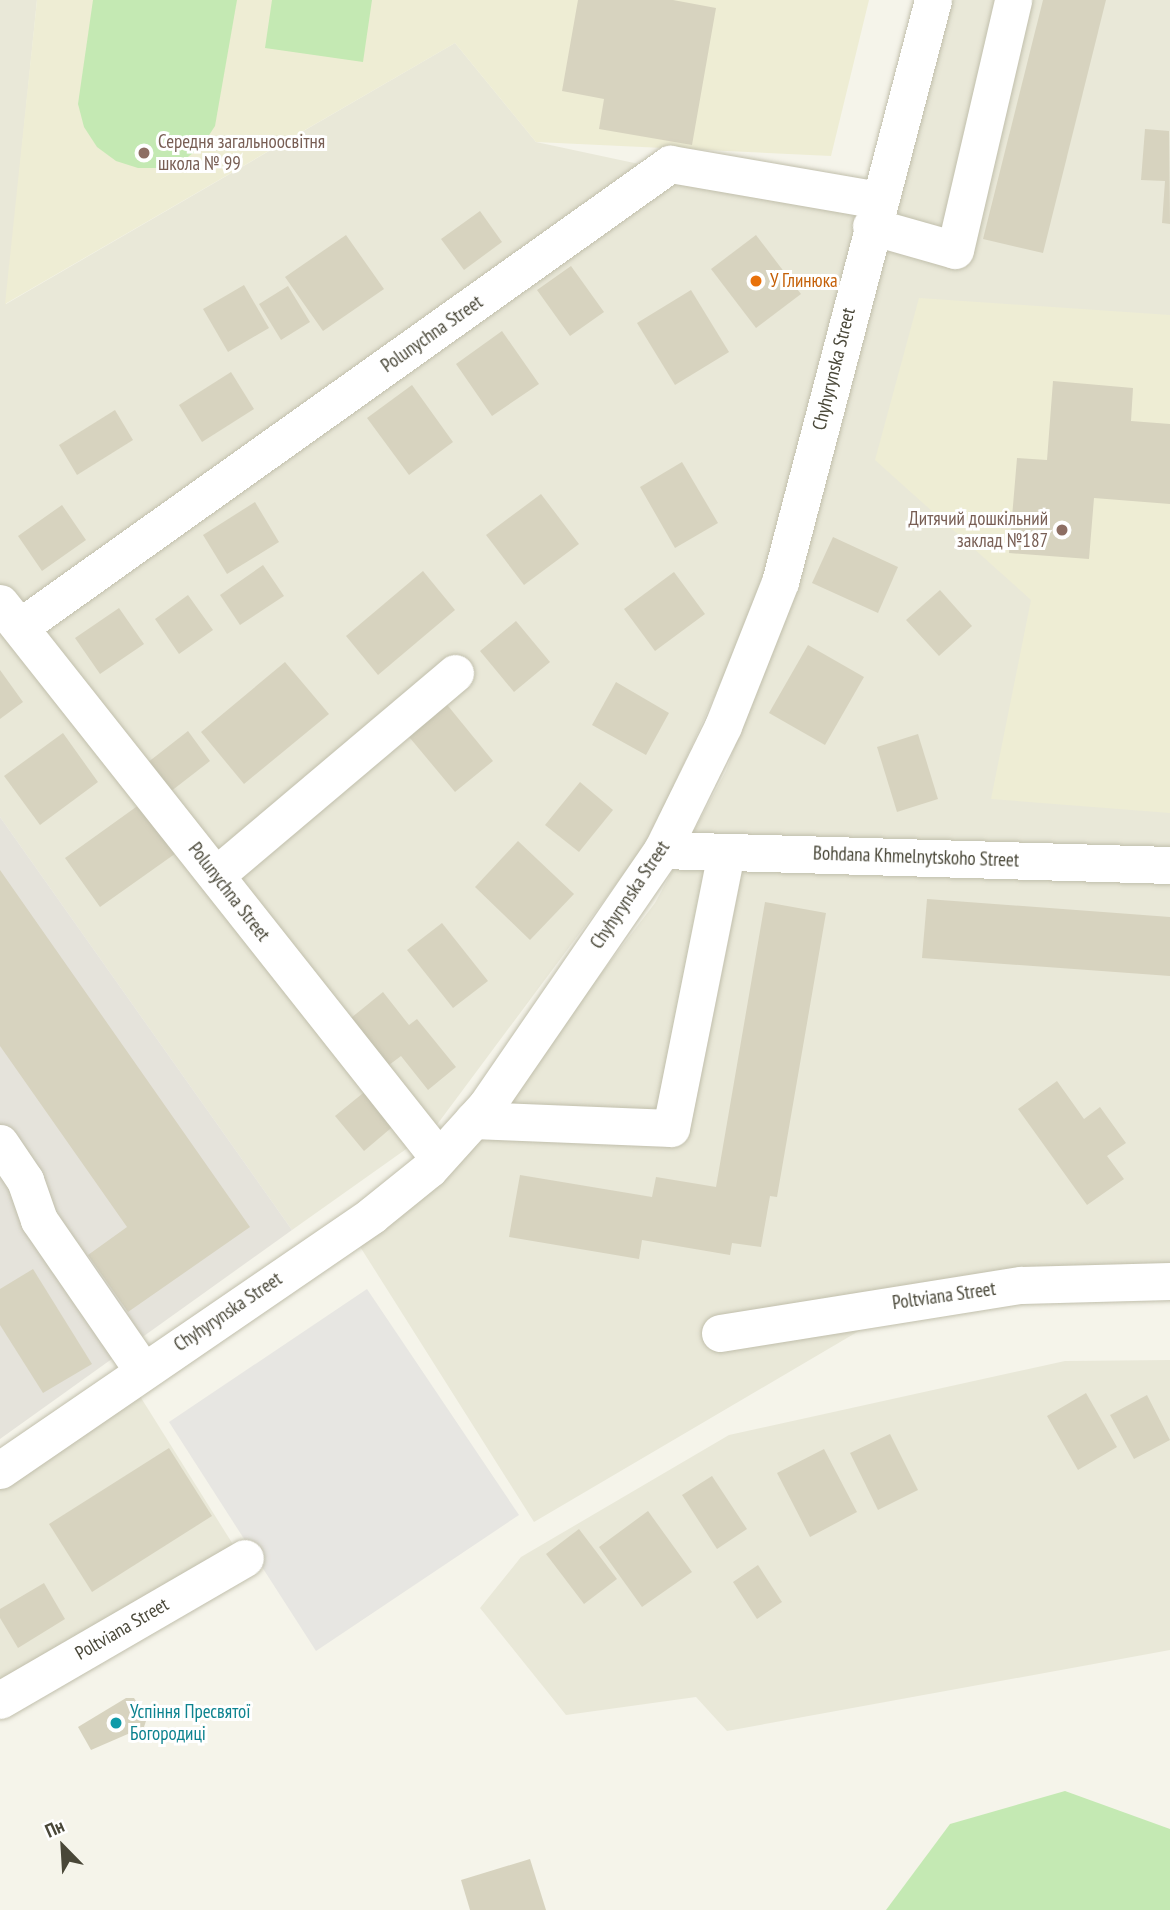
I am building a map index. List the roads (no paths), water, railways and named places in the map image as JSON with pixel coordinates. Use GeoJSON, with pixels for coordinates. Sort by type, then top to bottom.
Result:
{"type":"FeatureCollection","features":[{"type":"Feature","properties":{"kind":"street","name":"Chyhyrynska Street"},"geometry":{"type":"LineString","coordinates":[[0,1470],[372,1215],[438,1157],[472,1120],[663,850],[723,726],[780,582],[933,0]]}},
{"type":"Feature","properties":{"kind":"street","name":"Polunychna Street"},"geometry":{"type":"LineString","coordinates":[[438,1157],[11,614],[670,164],[875,213],[955,250],[1013,0]]}},
{"type":"Feature","properties":{"kind":"street"},"geometry":{"type":"LineString","coordinates":[[216,875],[455,673]]}},
{"type":"Feature","properties":{"kind":"street","name":"Bohdana Khmelnytskoho Street"},"geometry":{"type":"LineString","coordinates":[[663,850],[1170,865]]}},
{"type":"Feature","properties":{"kind":"street"},"geometry":{"type":"LineString","coordinates":[[472,1120],[671,1128],[726,852]]}},
{"type":"Feature","properties":{"kind":"street"},"geometry":{"type":"LineString","coordinates":[[0,1143],[25,1180],[39,1220],[143,1371]]}},
{"type":"Feature","properties":{"kind":"street","name":"Poltviana Street"},"geometry":{"type":"LineString","coordinates":[[720,1333],[1021,1285],[1170,1281]]}},
{"type":"Feature","properties":{"kind":"street","name":"Poltviana Street"},"geometry":{"type":"LineString","coordinates":[[0,1700],[245,1558]]}},
{"type":"Feature","properties":{"kind":"place","name":"Середня загальноосвітня школа № 99"},"geometry":{"type":"Point","coordinates":[144,153]}},
{"type":"Feature","properties":{"kind":"place","name":"У Глинюка"},"geometry":{"type":"Point","coordinates":[756,281]}},
{"type":"Feature","properties":{"kind":"place","name":"Дитячий дошкільний заклад №187"},"geometry":{"type":"Point","coordinates":[1062,530]}},
{"type":"Feature","properties":{"kind":"place","name":"Успіння Пресвятої Богородиці"},"geometry":{"type":"Point","coordinates":[116,1723]}}]}
